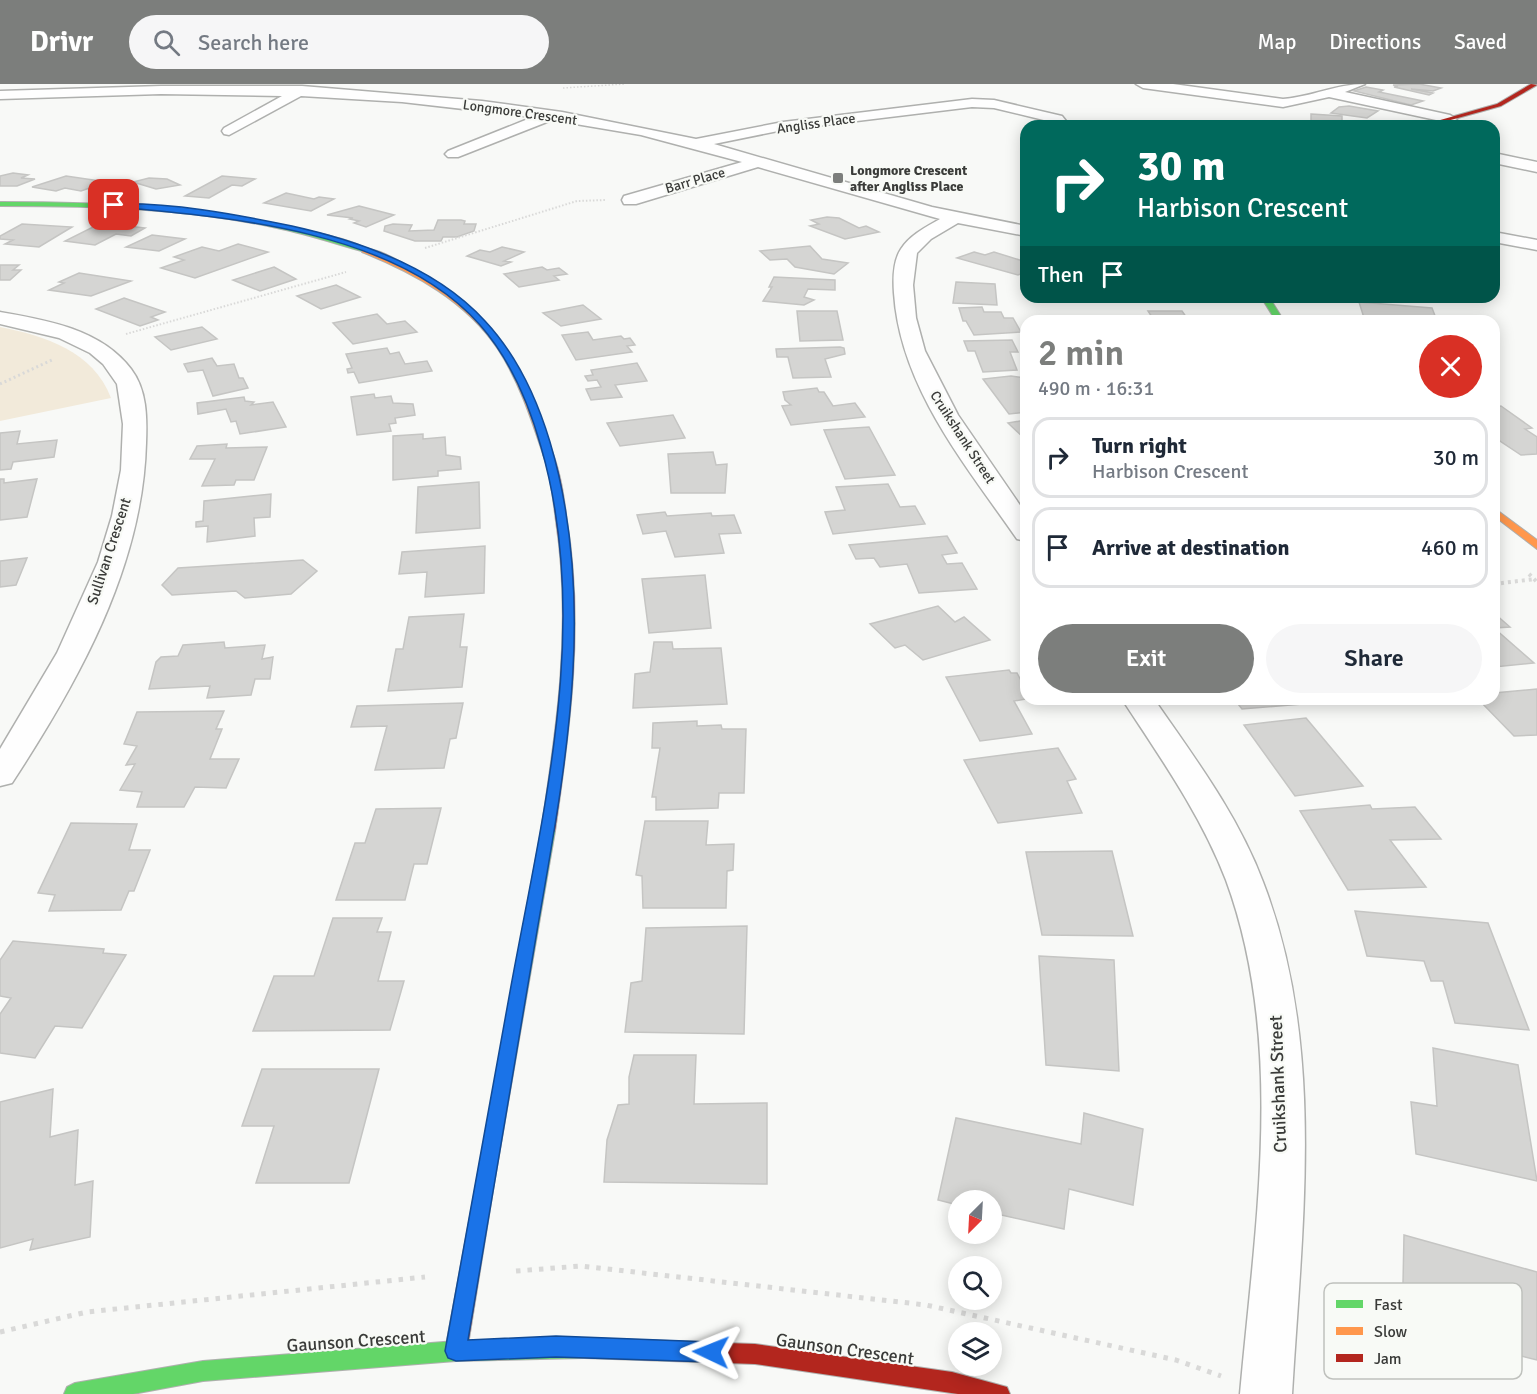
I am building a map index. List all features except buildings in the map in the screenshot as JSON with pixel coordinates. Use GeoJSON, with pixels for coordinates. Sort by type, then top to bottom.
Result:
{"type":"FeatureCollection","features":[{"type":"Feature","properties":{"kind":"street"},"geometry":{"type":"LineString","coordinates":[[1137,85],[1283,103],[1297,102],[1358,84]]}},
{"type":"Feature","properties":{"kind":"street"},"geometry":{"type":"LineString","coordinates":[[1445,120],[1499,105],[1530,86]]}},
{"type":"Feature","properties":{"kind":"street","name":"Longmore Crescent"},"geometry":{"type":"LineString","coordinates":[[0,95],[157,87],[302,90],[444,102],[550,115],[695,144],[760,161],[885,201],[1020,230]]}},
{"type":"Feature","properties":{"kind":"street"},"geometry":{"type":"LineString","coordinates":[[229,131],[302,90]]}},
{"type":"Feature","properties":{"kind":"street"},"geometry":{"type":"LineString","coordinates":[[1329,93],[1449,119]]}},
{"type":"Feature","properties":{"kind":"street","name":"Angliss Place"},"geometry":{"type":"LineString","coordinates":[[695,144],[783,126],[972,103],[994,104],[1058,120]]}},
{"type":"Feature","properties":{"kind":"street","name":"Angliss Place"},"geometry":{"type":"LineString","coordinates":[[939,107],[982,118]]}},
{"type":"Feature","properties":{"kind":"street"},"geometry":{"type":"LineString","coordinates":[[453,154],[550,115]]}},
{"type":"Feature","properties":{"kind":"street"},"geometry":{"type":"LineString","coordinates":[[1500,159],[1537,167]]}},
{"type":"Feature","properties":{"kind":"street","name":"Barr Place"},"geometry":{"type":"LineString","coordinates":[[630,200],[760,161]]}},
{"type":"Feature","properties":{"kind":"street"},"geometry":{"type":"LineString","coordinates":[[0,204],[97,204],[197,212],[313,233],[389,259],[449,293],[482,322],[512,363],[537,417],[557,483],[564,522],[570,612],[568,664],[554,792],[456,1351]]}},
{"type":"Feature","properties":{"kind":"street","name":"Cruikshank Street"},"geometry":{"type":"LineString","coordinates":[[956,218],[919,240],[909,251],[903,293],[909,333],[916,355],[938,401],[1020,523]]}},
{"type":"Feature","properties":{"kind":"street"},"geometry":{"type":"LineString","coordinates":[[1500,238],[1537,244]]}},
{"type":"Feature","properties":{"kind":"street","name":"Sullivan Crescent"},"geometry":{"type":"LineString","coordinates":[[0,318],[36,324],[73,336],[102,352],[122,372],[133,396],[136,448],[126,511],[101,586],[58,679],[0,775]]}},
{"type":"Feature","properties":{"kind":"street"},"geometry":{"type":"LineString","coordinates":[[1500,516],[1537,546]]}},
{"type":"Feature","properties":{"kind":"street","name":"Cruikshank Street"},"geometry":{"type":"LineString","coordinates":[[1142,705],[1206,801],[1244,881],[1259,926],[1279,1028],[1282,1145],[1266,1394]]}},
{"type":"Feature","properties":{"kind":"street","name":"Gaunson Crescent"},"geometry":{"type":"LineString","coordinates":[[75,1394],[203,1371],[456,1351],[556,1347],[755,1354],[952,1382],[999,1394]]}},
{"type":"Feature","properties":{"kind":"path"},"geometry":{"type":"LineString","coordinates":[[559,88],[625,84]]}},
{"type":"Feature","properties":{"kind":"path"},"geometry":{"type":"LineString","coordinates":[[0,384],[71,350],[271,291],[290,290],[577,201],[630,200]]}},
{"type":"Feature","properties":{"kind":"path"},"geometry":{"type":"LineString","coordinates":[[1500,583],[1537,579]]}},
{"type":"Feature","properties":{"kind":"path"},"geometry":{"type":"LineString","coordinates":[[525,1270],[581,1266],[926,1305],[1176,1360]]}},
{"type":"Feature","properties":{"kind":"path"},"geometry":{"type":"LineString","coordinates":[[0,1332],[87,1312],[395,1280]]}},
{"type":"Feature","properties":{"kind":"shaded area"},"geometry":{"type":"Polygon","coordinates":[[[0,327],[34,335],[66,348],[92,368],[103,382],[111,398],[0,421],[0,327]]]}},
{"type":"Feature","properties":{"kind":"traffic: fast"},"geometry":{"type":"LineString","coordinates":[[0,204],[93,205],[185,211],[276,225],[365,250]]}},
{"type":"Feature","properties":{"kind":"traffic: fast"},"geometry":{"type":"LineString","coordinates":[[1269,303],[1276,315]]}},
{"type":"Feature","properties":{"kind":"traffic: fast"},"geometry":{"type":"LineString","coordinates":[[485,1184],[548,831]]}},
{"type":"Feature","properties":{"kind":"traffic: fast"},"geometry":{"type":"LineString","coordinates":[[75,1394],[203,1371],[456,1351],[584,1348]]}},
{"type":"Feature","properties":{"kind":"traffic: slow"},"geometry":{"type":"LineString","coordinates":[[365,250],[423,277],[459,302],[490,331],[516,373],[548,454]]}},
{"type":"Feature","properties":{"kind":"traffic: slow"},"geometry":{"type":"LineString","coordinates":[[1500,516],[1537,546]]}},
{"type":"Feature","properties":{"kind":"traffic: jam"},"geometry":{"type":"LineString","coordinates":[[1444,120],[1499,105],[1535,84]]}},
{"type":"Feature","properties":{"kind":"traffic: jam"},"geometry":{"type":"LineString","coordinates":[[548,454],[555,478],[569,585],[568,667],[560,749],[548,831]]}},
{"type":"Feature","properties":{"kind":"traffic: jam"},"geometry":{"type":"LineString","coordinates":[[456,1351],[485,1184]]}},
{"type":"Feature","properties":{"kind":"traffic: jam"},"geometry":{"type":"LineString","coordinates":[[584,1348],[755,1354],[952,1382],[999,1394]]}},
{"type":"Feature","properties":{"kind":"place","name":"Longmore Crescent after Angliss Place"},"geometry":{"type":"Point","coordinates":[838,178]}},
{"type":"Feature","properties":{"kind":"route"},"geometry":{"type":"LineString","coordinates":[[114,205],[197,212],[257,221],[313,233],[364,249],[409,269],[449,293],[482,322],[497,339],[512,363],[537,417],[557,483],[564,522],[570,612],[568,664],[554,792],[456,1351],[556,1347],[711,1352]]}}]}
